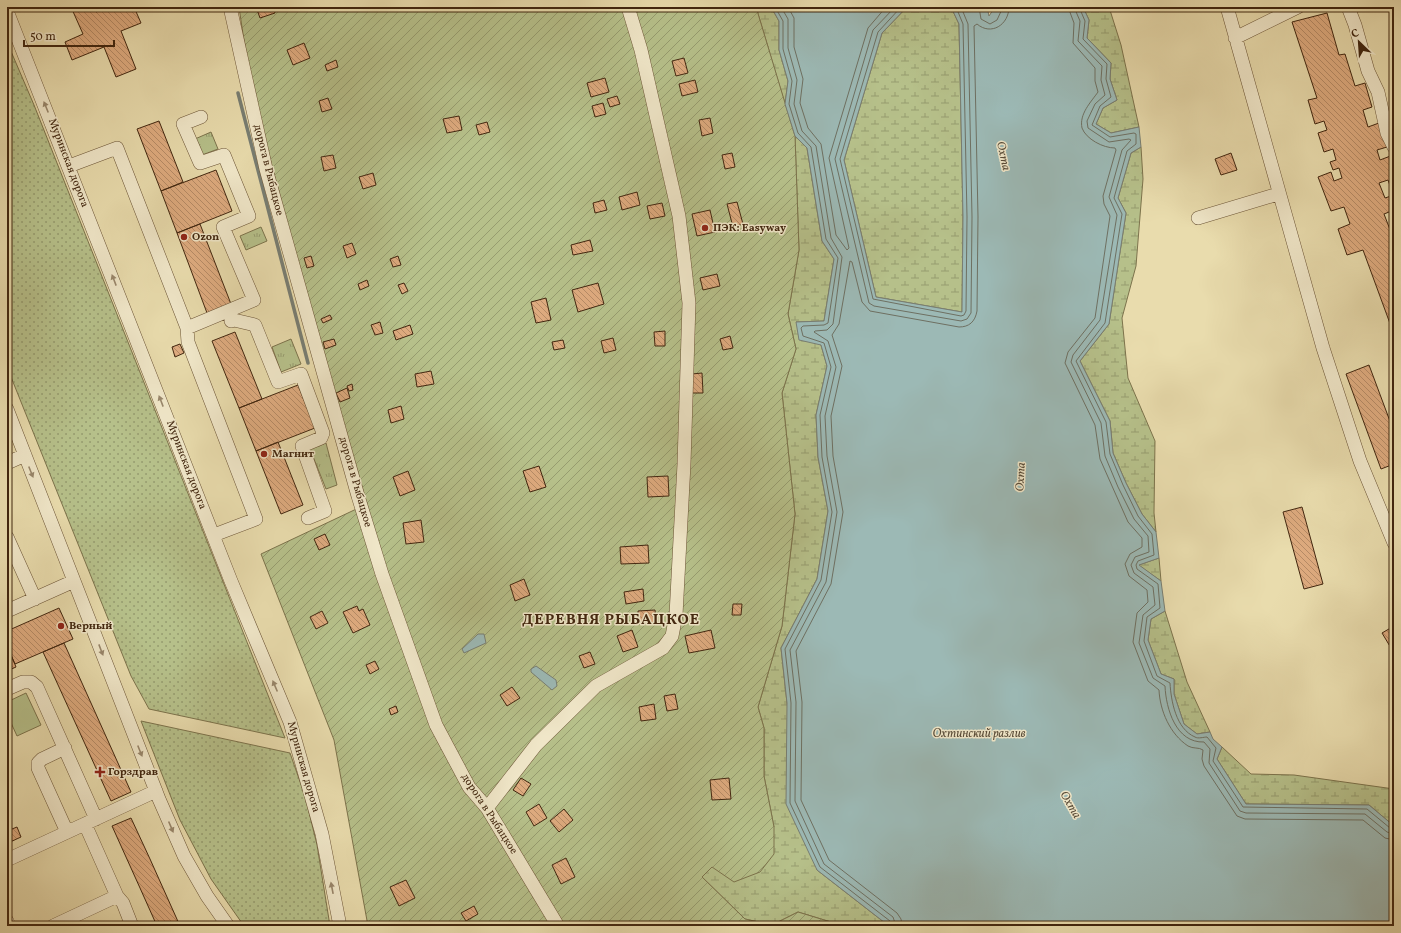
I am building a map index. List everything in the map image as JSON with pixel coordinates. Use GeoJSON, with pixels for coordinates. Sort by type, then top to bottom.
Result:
{"type":"FeatureCollection","features":[{"type":"Feature","properties":{"kind":"street","name":"дорога в Рыбацкое"},"geometry":{"type":"LineString","coordinates":[[230,7],[266,169],[358,496],[382,574],[436,725],[469,787],[487,808],[558,926]]}},
{"type":"Feature","properties":{"kind":"street"},"geometry":{"type":"LineString","coordinates":[[487,808],[536,745],[596,686],[662,648],[672,636],[676,615],[684,464],[689,303],[679,216],[641,50],[628,7]]}},
{"type":"Feature","properties":{"kind":"street"},"geometry":{"type":"LineString","coordinates":[[1227,7],[1278,194],[1323,348],[1352,439],[1393,538]]}},
{"type":"Feature","properties":{"kind":"street"},"geometry":{"type":"LineString","coordinates":[[1235,38],[1298,7]]}},
{"type":"Feature","properties":{"kind":"street"},"geometry":{"type":"LineString","coordinates":[[1348,7],[1355,25],[1368,71],[1378,92],[1387,133],[1394,147]]}},
{"type":"Feature","properties":{"kind":"street","name":"Муринская дорога"},"geometry":{"type":"LineString","coordinates":[[7,11],[296,740],[322,834],[340,926]]}},
{"type":"Feature","properties":{"kind":"street"},"geometry":{"type":"LineString","coordinates":[[187,328],[254,300],[223,227],[249,216],[224,155],[200,163],[183,124],[201,116]]}},
{"type":"Feature","properties":{"kind":"street"},"geometry":{"type":"LineString","coordinates":[[69,166],[117,148],[187,328],[188,342],[256,519],[214,535]]}},
{"type":"Feature","properties":{"kind":"street"},"geometry":{"type":"LineString","coordinates":[[1198,218],[1278,194]]}},
{"type":"Feature","properties":{"kind":"street"},"geometry":{"type":"LineString","coordinates":[[231,321],[234,320],[255,325],[278,382],[300,374],[323,433],[321,438],[302,446],[325,511],[308,518]]}},
{"type":"Feature","properties":{"kind":"street"},"geometry":{"type":"LineString","coordinates":[[7,409],[12,433],[25,455],[156,791],[184,856],[207,896],[228,926]]}},
{"type":"Feature","properties":{"kind":"street"},"geometry":{"type":"LineString","coordinates":[[7,463],[25,455]]}},
{"type":"Feature","properties":{"kind":"street"},"geometry":{"type":"LineString","coordinates":[[7,537],[35,598]]}},
{"type":"Feature","properties":{"kind":"street"},"geometry":{"type":"LineString","coordinates":[[7,611],[74,581]]}},
{"type":"Feature","properties":{"kind":"street"},"geometry":{"type":"LineString","coordinates":[[7,689],[23,682],[31,682],[37,687],[65,748],[117,896],[123,903],[132,926]]}},
{"type":"Feature","properties":{"kind":"street"},"geometry":{"type":"LineString","coordinates":[[65,748],[42,759],[38,763],[38,768],[67,832]]}},
{"type":"Feature","properties":{"kind":"street"},"geometry":{"type":"LineString","coordinates":[[7,860],[156,791]]}},
{"type":"Feature","properties":{"kind":"street"},"geometry":{"type":"LineString","coordinates":[[53,926],[117,896]]}},
{"type":"Feature","properties":{"kind":"street"},"geometry":{"type":"LineString","coordinates":[[7,921],[9,926]]}},
{"type":"Feature","properties":{"kind":"green space"},"geometry":{"type":"Polygon","coordinates":[[[239,7],[756,7],[795,136],[799,250],[788,314],[796,349],[782,393],[795,514],[782,626],[758,707],[764,728],[764,776],[774,827],[774,854],[760,872],[734,882],[712,867],[702,877],[745,919],[772,925],[798,912],[844,926],[368,926],[334,740],[261,554],[367,504],[318,335],[268,150],[248,64],[239,7]]]}},
{"type":"Feature","properties":{"kind":"green space"},"geometry":{"type":"Polygon","coordinates":[[[756,7],[771,7],[779,21],[779,50],[788,81],[785,104],[756,7]]]}},
{"type":"Feature","properties":{"kind":"green space"},"geometry":{"type":"Polygon","coordinates":[[[907,7],[951,7],[959,24],[963,217],[962,312],[876,297],[844,160],[882,33],[907,7]]]}},
{"type":"Feature","properties":{"kind":"green space"},"geometry":{"type":"Polygon","coordinates":[[[1083,7],[1109,7],[1121,45],[1139,127],[1111,133],[1096,124],[1103,108],[1117,100],[1110,79],[1111,63],[1087,38],[1089,20],[1083,7]]]}},
{"type":"Feature","properties":{"kind":"green space"},"geometry":{"type":"Polygon","coordinates":[[[7,42],[34,105],[285,738],[149,709],[131,676],[7,367],[7,42]]]}},
{"type":"Feature","properties":{"kind":"green space"},"geometry":{"type":"Polygon","coordinates":[[[211,132],[218,149],[202,155],[195,139],[211,132]]]}},
{"type":"Feature","properties":{"kind":"green space"},"geometry":{"type":"Polygon","coordinates":[[[795,136],[807,148],[822,241],[834,259],[824,321],[796,322],[821,345],[827,366],[816,415],[818,457],[828,511],[817,579],[781,648],[787,703],[817,870],[889,926],[844,926],[798,912],[772,925],[745,919],[702,877],[712,867],[774,827],[764,776],[764,728],[758,707],[782,626],[795,514],[782,393],[796,349],[788,314],[799,250],[795,136]]]}},
{"type":"Feature","properties":{"kind":"green space"},"geometry":{"type":"Polygon","coordinates":[[[1141,147],[1143,179],[1136,266],[1122,318],[1128,378],[1155,441],[1154,513],[1156,532],[1142,514],[1126,483],[1113,453],[1110,421],[1080,361],[1109,324],[1126,213],[1118,198],[1131,153],[1141,147]]]}},
{"type":"Feature","properties":{"kind":"green space"},"geometry":{"type":"Polygon","coordinates":[[[261,227],[267,241],[246,250],[240,236],[261,227]]]}},
{"type":"Feature","properties":{"kind":"green space"},"geometry":{"type":"Polygon","coordinates":[[[291,339],[301,364],[281,372],[272,347],[291,339]]]}},
{"type":"Feature","properties":{"kind":"green space"},"geometry":{"type":"Polygon","coordinates":[[[326,443],[337,485],[326,489],[310,449],[326,443]]]}},
{"type":"Feature","properties":{"kind":"green space"},"geometry":{"type":"Polygon","coordinates":[[[1159,558],[1161,581],[1138,565],[1159,558]]]}},
{"type":"Feature","properties":{"kind":"green space"},"geometry":{"type":"Polygon","coordinates":[[[1165,611],[1187,682],[1210,732],[1197,734],[1184,724],[1174,694],[1174,679],[1161,674],[1148,640],[1151,619],[1165,611]]]}},
{"type":"Feature","properties":{"kind":"green space"},"geometry":{"type":"Polygon","coordinates":[[[26,693],[41,725],[17,736],[7,714],[7,702],[26,693]]]}},
{"type":"Feature","properties":{"kind":"green space"},"geometry":{"type":"Polygon","coordinates":[[[141,721],[290,753],[305,796],[317,845],[330,926],[244,926],[211,879],[180,820],[141,721]]]}},
{"type":"Feature","properties":{"kind":"green space"},"geometry":{"type":"Polygon","coordinates":[[[1222,747],[1251,774],[1294,775],[1394,789],[1394,826],[1369,805],[1246,804],[1217,759],[1222,747]]]}},
{"type":"Feature","properties":{"kind":"water","name":"Охтинский разлив"},"geometry":{"type":"Polygon","coordinates":[[[771,7],[907,7],[882,33],[844,160],[876,297],[962,312],[963,217],[959,24],[951,7],[987,7],[989,16],[995,7],[1083,7],[1089,20],[1087,38],[1111,63],[1110,79],[1117,100],[1103,108],[1096,124],[1111,133],[1139,127],[1141,147],[1131,153],[1118,198],[1126,213],[1109,324],[1080,361],[1110,421],[1113,453],[1126,483],[1142,514],[1156,532],[1159,558],[1139,565],[1161,581],[1165,611],[1151,619],[1148,640],[1161,674],[1174,679],[1174,694],[1184,724],[1197,734],[1210,732],[1213,739],[1222,747],[1217,759],[1246,804],[1369,805],[1394,826],[1394,926],[889,926],[817,870],[786,804],[787,703],[781,648],[817,579],[828,511],[818,457],[816,415],[827,366],[821,345],[799,340],[796,322],[824,321],[834,259],[822,241],[807,148],[795,136],[785,104],[788,81],[779,50],[779,21],[771,7]]]}},
{"type":"Feature","properties":{"kind":"water"},"geometry":{"type":"Polygon","coordinates":[[[478,634],[484,634],[486,643],[464,653],[462,649],[478,634]]]}},
{"type":"Feature","properties":{"kind":"water"},"geometry":{"type":"Polygon","coordinates":[[[536,666],[556,680],[557,686],[552,690],[531,672],[531,669],[536,666]]]}},
{"type":"Feature","properties":{"kind":"building"},"geometry":{"type":"Polygon","coordinates":[[[71,7],[94,7],[96,12],[108,7],[134,7],[141,23],[121,31],[136,69],[116,77],[104,47],[72,60],[65,42],[83,34],[71,7]]]}},
{"type":"Feature","properties":{"kind":"building"},"geometry":{"type":"Polygon","coordinates":[[[256,7],[273,7],[275,13],[260,18],[256,7]]]}},
{"type":"Feature","properties":{"kind":"building"},"geometry":{"type":"Polygon","coordinates":[[[1327,13],[1339,55],[1345,54],[1355,86],[1365,83],[1372,107],[1363,110],[1368,127],[1379,123],[1387,147],[1377,150],[1380,160],[1393,155],[1394,157],[1394,190],[1392,191],[1388,180],[1379,183],[1385,198],[1394,195],[1394,210],[1384,214],[1394,240],[1394,328],[1392,329],[1363,250],[1347,255],[1338,229],[1350,224],[1344,207],[1331,211],[1318,177],[1331,172],[1334,181],[1342,178],[1339,168],[1333,170],[1330,162],[1336,160],[1333,149],[1324,152],[1318,133],[1327,130],[1324,121],[1315,124],[1308,100],[1317,98],[1292,22],[1327,13]]]}},
{"type":"Feature","properties":{"kind":"building"},"geometry":{"type":"Polygon","coordinates":[[[304,43],[310,58],[293,65],[287,50],[304,43]]]}},
{"type":"Feature","properties":{"kind":"building"},"geometry":{"type":"Polygon","coordinates":[[[684,58],[688,73],[676,76],[672,61],[684,58]]]}},
{"type":"Feature","properties":{"kind":"building"},"geometry":{"type":"Polygon","coordinates":[[[336,60],[338,67],[327,71],[325,65],[336,60]]]}},
{"type":"Feature","properties":{"kind":"building"},"geometry":{"type":"Polygon","coordinates":[[[605,78],[609,92],[591,97],[587,83],[605,78]]]}},
{"type":"Feature","properties":{"kind":"building"},"geometry":{"type":"Polygon","coordinates":[[[695,80],[698,92],[682,96],[679,84],[695,80]]]}},
{"type":"Feature","properties":{"kind":"building"},"geometry":{"type":"Polygon","coordinates":[[[617,96],[620,104],[610,107],[607,99],[617,96]]]}},
{"type":"Feature","properties":{"kind":"building"},"geometry":{"type":"Polygon","coordinates":[[[328,98],[332,109],[322,112],[319,101],[328,98]]]}},
{"type":"Feature","properties":{"kind":"building"},"geometry":{"type":"Polygon","coordinates":[[[603,103],[606,114],[595,117],[592,106],[603,103]]]}},
{"type":"Feature","properties":{"kind":"building"},"geometry":{"type":"Polygon","coordinates":[[[459,116],[462,130],[447,133],[443,119],[459,116]]]}},
{"type":"Feature","properties":{"kind":"building"},"geometry":{"type":"Polygon","coordinates":[[[710,118],[713,133],[702,136],[699,120],[710,118]]]}},
{"type":"Feature","properties":{"kind":"building"},"geometry":{"type":"Polygon","coordinates":[[[159,121],[183,182],[161,191],[137,129],[159,121]]]}},
{"type":"Feature","properties":{"kind":"building"},"geometry":{"type":"Polygon","coordinates":[[[487,122],[490,132],[479,135],[476,125],[487,122]]]}},
{"type":"Feature","properties":{"kind":"building"},"geometry":{"type":"Polygon","coordinates":[[[732,153],[735,167],[725,169],[722,155],[732,153]]]}},
{"type":"Feature","properties":{"kind":"building"},"geometry":{"type":"Polygon","coordinates":[[[1231,153],[1237,170],[1221,175],[1215,159],[1231,153]]]}},
{"type":"Feature","properties":{"kind":"building"},"geometry":{"type":"Polygon","coordinates":[[[333,155],[336,168],[324,171],[321,157],[333,155]]]}},
{"type":"Feature","properties":{"kind":"building"},"geometry":{"type":"Polygon","coordinates":[[[216,170],[232,211],[177,233],[161,191],[216,170]]]}},
{"type":"Feature","properties":{"kind":"building"},"geometry":{"type":"Polygon","coordinates":[[[373,173],[376,185],[363,189],[359,177],[373,173]]]}},
{"type":"Feature","properties":{"kind":"building"},"geometry":{"type":"Polygon","coordinates":[[[637,192],[640,205],[622,210],[619,197],[637,192]]]}},
{"type":"Feature","properties":{"kind":"building"},"geometry":{"type":"Polygon","coordinates":[[[604,200],[607,210],[595,213],[593,203],[604,200]]]}},
{"type":"Feature","properties":{"kind":"building"},"geometry":{"type":"Polygon","coordinates":[[[737,202],[743,224],[733,227],[727,204],[737,202]]]}},
{"type":"Feature","properties":{"kind":"building"},"geometry":{"type":"Polygon","coordinates":[[[662,203],[665,216],[650,219],[647,206],[662,203]]]}},
{"type":"Feature","properties":{"kind":"building"},"geometry":{"type":"Polygon","coordinates":[[[710,210],[715,232],[697,236],[692,214],[710,210]]]}},
{"type":"Feature","properties":{"kind":"building"},"geometry":{"type":"Polygon","coordinates":[[[200,224],[231,304],[207,313],[177,233],[200,224]]]}},
{"type":"Feature","properties":{"kind":"building"},"geometry":{"type":"Polygon","coordinates":[[[590,240],[593,251],[573,255],[571,245],[590,240]]]}},
{"type":"Feature","properties":{"kind":"building"},"geometry":{"type":"Polygon","coordinates":[[[352,243],[356,254],[347,258],[343,246],[352,243]]]}},
{"type":"Feature","properties":{"kind":"building"},"geometry":{"type":"Polygon","coordinates":[[[311,256],[314,266],[307,268],[304,258],[311,256]]]}},
{"type":"Feature","properties":{"kind":"building"},"geometry":{"type":"Polygon","coordinates":[[[398,256],[401,265],[393,267],[390,259],[398,256]]]}},
{"type":"Feature","properties":{"kind":"building"},"geometry":{"type":"Polygon","coordinates":[[[717,274],[720,286],[703,290],[700,278],[717,274]]]}},
{"type":"Feature","properties":{"kind":"building"},"geometry":{"type":"Polygon","coordinates":[[[367,280],[369,286],[360,290],[358,284],[367,280]]]}},
{"type":"Feature","properties":{"kind":"building"},"geometry":{"type":"Polygon","coordinates":[[[404,283],[408,291],[402,294],[398,285],[404,283]]]}},
{"type":"Feature","properties":{"kind":"building"},"geometry":{"type":"Polygon","coordinates":[[[598,283],[604,304],[578,312],[572,290],[598,283]]]}},
{"type":"Feature","properties":{"kind":"building"},"geometry":{"type":"Polygon","coordinates":[[[546,298],[551,320],[536,323],[531,302],[546,298]]]}},
{"type":"Feature","properties":{"kind":"building"},"geometry":{"type":"Polygon","coordinates":[[[330,315],[332,319],[323,323],[321,319],[330,315]]]}},
{"type":"Feature","properties":{"kind":"building"},"geometry":{"type":"Polygon","coordinates":[[[380,322],[383,333],[375,335],[371,325],[380,322]]]}},
{"type":"Feature","properties":{"kind":"building"},"geometry":{"type":"Polygon","coordinates":[[[410,325],[413,334],[396,340],[393,331],[410,325]]]}},
{"type":"Feature","properties":{"kind":"building"},"geometry":{"type":"Polygon","coordinates":[[[665,331],[665,346],[655,346],[654,332],[665,331]]]}},
{"type":"Feature","properties":{"kind":"building"},"geometry":{"type":"Polygon","coordinates":[[[235,332],[262,399],[239,408],[212,341],[235,332]]]}},
{"type":"Feature","properties":{"kind":"building"},"geometry":{"type":"Polygon","coordinates":[[[730,336],[733,348],[723,350],[720,339],[730,336]]]}},
{"type":"Feature","properties":{"kind":"building"},"geometry":{"type":"Polygon","coordinates":[[[613,338],[616,350],[604,353],[601,341],[613,338]]]}},
{"type":"Feature","properties":{"kind":"building"},"geometry":{"type":"Polygon","coordinates":[[[334,339],[336,345],[325,349],[323,342],[334,339]]]}},
{"type":"Feature","properties":{"kind":"building"},"geometry":{"type":"Polygon","coordinates":[[[563,340],[565,348],[554,350],[552,342],[563,340]]]}},
{"type":"Feature","properties":{"kind":"building"},"geometry":{"type":"Polygon","coordinates":[[[180,344],[184,353],[175,357],[172,347],[180,344]]]}},
{"type":"Feature","properties":{"kind":"building"},"geometry":{"type":"Polygon","coordinates":[[[1369,365],[1394,432],[1394,464],[1381,469],[1346,374],[1369,365]]]}},
{"type":"Feature","properties":{"kind":"building"},"geometry":{"type":"Polygon","coordinates":[[[431,371],[434,384],[417,387],[415,374],[431,371]]]}},
{"type":"Feature","properties":{"kind":"building"},"geometry":{"type":"Polygon","coordinates":[[[702,373],[703,393],[692,393],[692,374],[702,373]]]}},
{"type":"Feature","properties":{"kind":"building"},"geometry":{"type":"Polygon","coordinates":[[[352,384],[353,390],[349,391],[347,386],[352,384]]]}},
{"type":"Feature","properties":{"kind":"building"},"geometry":{"type":"Polygon","coordinates":[[[298,385],[315,428],[256,451],[239,408],[298,385]]]}},
{"type":"Feature","properties":{"kind":"building"},"geometry":{"type":"Polygon","coordinates":[[[347,388],[350,398],[340,402],[336,393],[347,388]]]}},
{"type":"Feature","properties":{"kind":"building"},"geometry":{"type":"Polygon","coordinates":[[[401,406],[404,419],[391,423],[388,410],[401,406]]]}},
{"type":"Feature","properties":{"kind":"building"},"geometry":{"type":"Polygon","coordinates":[[[278,442],[303,505],[281,514],[256,451],[278,442]]]}},
{"type":"Feature","properties":{"kind":"building"},"geometry":{"type":"Polygon","coordinates":[[[539,466],[546,487],[530,492],[523,471],[539,466]]]}},
{"type":"Feature","properties":{"kind":"building"},"geometry":{"type":"Polygon","coordinates":[[[408,471],[415,490],[400,496],[393,477],[408,471]]]}},
{"type":"Feature","properties":{"kind":"building"},"geometry":{"type":"Polygon","coordinates":[[[668,476],[669,496],[648,497],[647,477],[668,476]]]}},
{"type":"Feature","properties":{"kind":"building"},"geometry":{"type":"Polygon","coordinates":[[[1302,507],[1323,584],[1304,589],[1283,512],[1302,507]]]}},
{"type":"Feature","properties":{"kind":"building"},"geometry":{"type":"Polygon","coordinates":[[[421,520],[424,542],[406,544],[403,523],[421,520]]]}},
{"type":"Feature","properties":{"kind":"building"},"geometry":{"type":"Polygon","coordinates":[[[325,534],[330,545],[319,550],[314,539],[325,534]]]}},
{"type":"Feature","properties":{"kind":"building"},"geometry":{"type":"Polygon","coordinates":[[[648,545],[649,563],[621,564],[620,547],[648,545]]]}},
{"type":"Feature","properties":{"kind":"building"},"geometry":{"type":"Polygon","coordinates":[[[524,579],[530,595],[515,601],[510,585],[524,579]]]}},
{"type":"Feature","properties":{"kind":"building"},"geometry":{"type":"Polygon","coordinates":[[[643,589],[644,601],[626,604],[624,592],[643,589]]]}},
{"type":"Feature","properties":{"kind":"building"},"geometry":{"type":"Polygon","coordinates":[[[733,604],[742,604],[741,615],[732,615],[733,604]]]}},
{"type":"Feature","properties":{"kind":"building"},"geometry":{"type":"Polygon","coordinates":[[[357,606],[359,611],[363,609],[370,625],[353,633],[343,612],[357,606]]]}},
{"type":"Feature","properties":{"kind":"building"},"geometry":{"type":"Polygon","coordinates":[[[59,608],[73,639],[15,664],[7,646],[7,631],[59,608]]]}},
{"type":"Feature","properties":{"kind":"building"},"geometry":{"type":"Polygon","coordinates":[[[655,610],[656,623],[639,624],[638,611],[655,610]]]}},
{"type":"Feature","properties":{"kind":"building"},"geometry":{"type":"Polygon","coordinates":[[[322,611],[328,623],[316,629],[310,617],[322,611]]]}},
{"type":"Feature","properties":{"kind":"building"},"geometry":{"type":"Polygon","coordinates":[[[1394,626],[1394,653],[1382,633],[1394,626]]]}},
{"type":"Feature","properties":{"kind":"building"},"geometry":{"type":"Polygon","coordinates":[[[632,630],[638,647],[623,652],[617,636],[632,630]]]}},
{"type":"Feature","properties":{"kind":"building"},"geometry":{"type":"Polygon","coordinates":[[[711,630],[715,648],[689,653],[685,636],[711,630]]]}},
{"type":"Feature","properties":{"kind":"building"},"geometry":{"type":"Polygon","coordinates":[[[64,643],[131,792],[111,801],[43,652],[64,643]]]}},
{"type":"Feature","properties":{"kind":"building"},"geometry":{"type":"Polygon","coordinates":[[[7,650],[9,650],[16,667],[7,671],[7,650]]]}},
{"type":"Feature","properties":{"kind":"building"},"geometry":{"type":"Polygon","coordinates":[[[590,652],[595,664],[584,668],[579,656],[590,652]]]}},
{"type":"Feature","properties":{"kind":"building"},"geometry":{"type":"Polygon","coordinates":[[[375,661],[379,669],[370,674],[366,665],[375,661]]]}},
{"type":"Feature","properties":{"kind":"building"},"geometry":{"type":"Polygon","coordinates":[[[512,687],[520,698],[507,706],[500,695],[512,687]]]}},
{"type":"Feature","properties":{"kind":"building"},"geometry":{"type":"Polygon","coordinates":[[[675,694],[678,709],[667,711],[664,696],[675,694]]]}},
{"type":"Feature","properties":{"kind":"building"},"geometry":{"type":"Polygon","coordinates":[[[654,704],[656,719],[641,721],[639,707],[654,704]]]}},
{"type":"Feature","properties":{"kind":"building"},"geometry":{"type":"Polygon","coordinates":[[[396,706],[398,712],[391,715],[389,709],[396,706]]]}},
{"type":"Feature","properties":{"kind":"building"},"geometry":{"type":"Polygon","coordinates":[[[521,778],[531,784],[523,796],[513,790],[521,778]]]}},
{"type":"Feature","properties":{"kind":"building"},"geometry":{"type":"Polygon","coordinates":[[[729,778],[731,799],[712,800],[710,780],[729,778]]]}},
{"type":"Feature","properties":{"kind":"building"},"geometry":{"type":"Polygon","coordinates":[[[539,804],[547,818],[534,826],[526,812],[539,804]]]}},
{"type":"Feature","properties":{"kind":"building"},"geometry":{"type":"Polygon","coordinates":[[[564,809],[573,820],[559,832],[550,821],[564,809]]]}},
{"type":"Feature","properties":{"kind":"building"},"geometry":{"type":"Polygon","coordinates":[[[131,818],[180,926],[157,926],[112,826],[131,818]]]}},
{"type":"Feature","properties":{"kind":"building"},"geometry":{"type":"Polygon","coordinates":[[[17,827],[21,837],[8,843],[7,831],[17,827]]]}},
{"type":"Feature","properties":{"kind":"building"},"geometry":{"type":"Polygon","coordinates":[[[566,858],[575,877],[561,884],[552,865],[566,858]]]}},
{"type":"Feature","properties":{"kind":"building"},"geometry":{"type":"Polygon","coordinates":[[[406,880],[415,898],[399,906],[390,887],[406,880]]]}},
{"type":"Feature","properties":{"kind":"building"},"geometry":{"type":"Polygon","coordinates":[[[474,906],[478,914],[466,921],[461,913],[474,906]]]}},
{"type":"Feature","properties":{"kind":"waterway"},"geometry":{"type":"LineString","coordinates":[[238,93],[308,363]]}},
{"type":"Feature","properties":{"kind":"place","name":"ПЭК: Easyway"},"geometry":{"type":"Point","coordinates":[705,228]}},
{"type":"Feature","properties":{"kind":"place","name":"Ozon"},"geometry":{"type":"Point","coordinates":[184,237]}},
{"type":"Feature","properties":{"kind":"place","name":"Магнит"},"geometry":{"type":"Point","coordinates":[264,454]}},
{"type":"Feature","properties":{"kind":"place","name":"Верный"},"geometry":{"type":"Point","coordinates":[61,626]}},
{"type":"Feature","properties":{"kind":"place","name":"Горздрав"},"geometry":{"type":"Point","coordinates":[100,772]}},
{"type":"Feature","properties":{"kind":"district","name":"ДЕРЕВНЯ РЫБАЦКОЕ"},"geometry":{"type":"Point","coordinates":[611,620]}},
{"type":"Feature","properties":{"kind":"water label","name":"Охта"},"geometry":{"type":"Point","coordinates":[1003,156]}},
{"type":"Feature","properties":{"kind":"water label","name":"Охта"},"geometry":{"type":"Point","coordinates":[1021,477]}},
{"type":"Feature","properties":{"kind":"water label","name":"Охта"},"geometry":{"type":"Point","coordinates":[1070,805]}}]}
